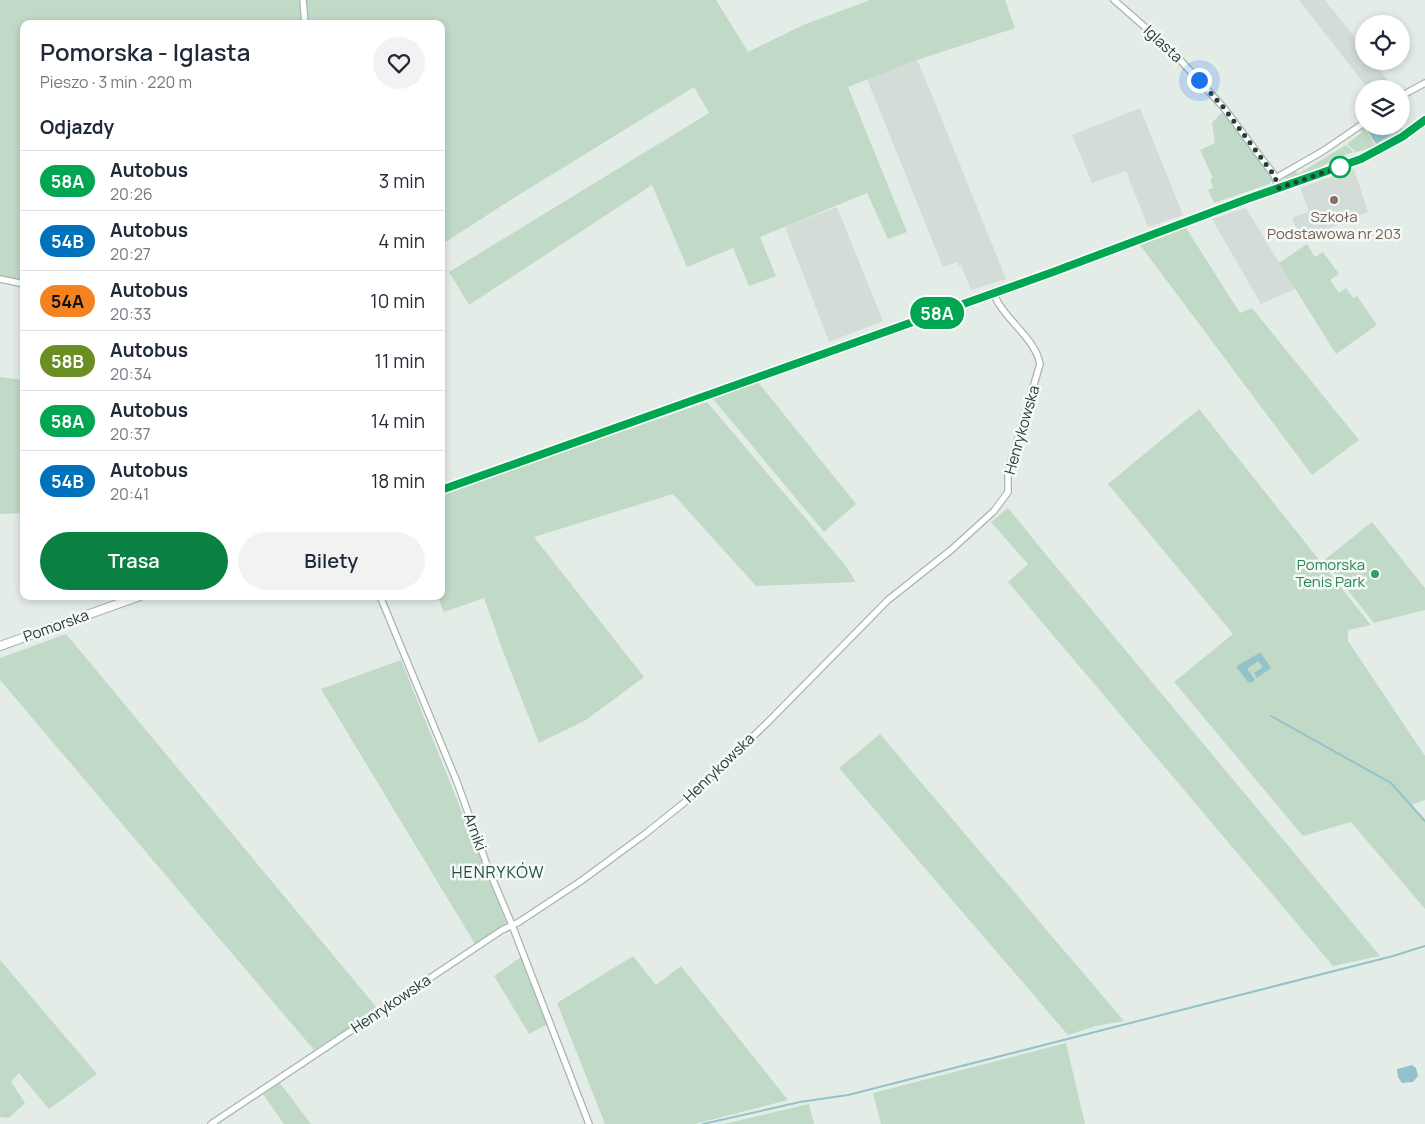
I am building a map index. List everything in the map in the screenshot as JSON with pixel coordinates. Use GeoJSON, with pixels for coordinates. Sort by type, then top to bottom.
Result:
{"type":"FeatureCollection","features":[{"type":"Feature","properties":{"kind":"street"},"geometry":{"type":"LineString","coordinates":[[302,0],[304,20]]}},
{"type":"Feature","properties":{"kind":"street","name":"Iglasta"},"geometry":{"type":"LineString","coordinates":[[1114,0],[1171,50],[1224,108],[1276,178],[1279,188]]}},
{"type":"Feature","properties":{"kind":"street"},"geometry":{"type":"LineString","coordinates":[[1410,91],[1425,83]]}},
{"type":"Feature","properties":{"kind":"street"},"geometry":{"type":"LineString","coordinates":[[445,489],[1369,156],[1402,137],[1425,120]]}},
{"type":"Feature","properties":{"kind":"street"},"geometry":{"type":"LineString","coordinates":[[1276,178],[1329,148],[1355,129]]}},
{"type":"Feature","properties":{"kind":"street"},"geometry":{"type":"LineString","coordinates":[[0,279],[20,283]]}},
{"type":"Feature","properties":{"kind":"street","name":"Henrykowska"},"geometry":{"type":"LineString","coordinates":[[211,1124],[512,925],[581,882],[644,834],[684,802],[768,722],[888,600],[951,550],[994,511],[1006,496],[1009,488],[1008,472],[1040,364],[1034,348],[998,303],[992,292]]}},
{"type":"Feature","properties":{"kind":"street","name":"Pomorska"},"geometry":{"type":"LineString","coordinates":[[0,646],[129,600]]}},
{"type":"Feature","properties":{"kind":"street","name":"Arniki"},"geometry":{"type":"LineString","coordinates":[[382,600],[457,782],[491,876],[512,925],[589,1124]]}},
{"type":"Feature","properties":{"kind":"shaded area"},"geometry":{"type":"Polygon","coordinates":[[[1299,0],[1325,0],[1355,38],[1355,70],[1380,70],[1387,80],[1361,80],[1299,0]]]}},
{"type":"Feature","properties":{"kind":"shaded area"},"geometry":{"type":"Polygon","coordinates":[[[917,60],[1006,279],[971,290],[961,265],[959,266],[957,262],[943,267],[867,79],[917,60]]]}},
{"type":"Feature","properties":{"kind":"shaded area"},"geometry":{"type":"Polygon","coordinates":[[[1140,108],[1183,215],[1148,227],[1126,171],[1092,183],[1072,135],[1140,108]]]}},
{"type":"Feature","properties":{"kind":"shaded area","name":"Szkoła Podstawowa nr 203"},"geometry":{"type":"Polygon","coordinates":[[[1354,169],[1368,212],[1302,240],[1292,218],[1309,211],[1300,188],[1354,169]]]}},
{"type":"Feature","properties":{"kind":"shaded area"},"geometry":{"type":"Polygon","coordinates":[[[837,207],[883,321],[829,342],[785,227],[837,207]]]}},
{"type":"Feature","properties":{"kind":"shaded area"},"geometry":{"type":"Polygon","coordinates":[[[1246,208],[1295,289],[1261,304],[1212,219],[1246,208]]]}},
{"type":"Feature","properties":{"kind":"green space"},"geometry":{"type":"Polygon","coordinates":[[[0,0],[716,0],[748,52],[803,25],[870,0],[1005,0],[1015,28],[917,60],[848,87],[907,232],[888,239],[867,193],[760,237],[776,276],[749,286],[733,248],[687,267],[652,185],[469,305],[449,272],[709,113],[694,87],[445,242],[445,20],[20,20],[20,279],[0,276],[0,0]]]}},
{"type":"Feature","properties":{"kind":"green space"},"geometry":{"type":"Polygon","coordinates":[[[1221,113],[1227,117],[1272,177],[1272,181],[1269,184],[1214,203],[1208,190],[1213,188],[1210,180],[1213,178],[1200,150],[1215,143],[1212,123],[1221,113]]]}},
{"type":"Feature","properties":{"kind":"green space"},"geometry":{"type":"Polygon","coordinates":[[[1358,135],[1369,135],[1375,145],[1394,135],[1376,146],[1356,152],[1347,144],[1358,135]]]}},
{"type":"Feature","properties":{"kind":"green space"},"geometry":{"type":"Polygon","coordinates":[[[1346,145],[1354,152],[1336,158],[1320,168],[1285,180],[1287,175],[1295,170],[1298,174],[1346,145]]]}},
{"type":"Feature","properties":{"kind":"green space"},"geometry":{"type":"Polygon","coordinates":[[[1186,228],[1240,313],[1252,308],[1359,440],[1312,475],[1140,245],[1186,228]]]}},
{"type":"Feature","properties":{"kind":"green space"},"geometry":{"type":"Polygon","coordinates":[[[1307,244],[1315,257],[1323,252],[1339,274],[1330,280],[1339,293],[1346,288],[1353,298],[1357,296],[1377,325],[1336,354],[1279,263],[1307,244]]]}},
{"type":"Feature","properties":{"kind":"green space"},"geometry":{"type":"Polygon","coordinates":[[[0,377],[20,380],[20,513],[0,514],[0,377]]]}},
{"type":"Feature","properties":{"kind":"green space"},"geometry":{"type":"Polygon","coordinates":[[[758,382],[856,504],[824,532],[713,399],[758,382]]]}},
{"type":"Feature","properties":{"kind":"green space"},"geometry":{"type":"Polygon","coordinates":[[[707,402],[845,565],[856,582],[756,586],[673,494],[534,537],[644,677],[586,720],[539,743],[484,598],[444,612],[439,600],[445,600],[445,494],[707,402]]]}},
{"type":"Feature","properties":{"kind":"green space"},"geometry":{"type":"Polygon","coordinates":[[[1199,409],[1371,625],[1348,630],[1348,641],[1425,756],[1425,800],[1410,805],[1425,821],[1425,909],[1351,822],[1303,836],[1174,682],[1233,634],[1108,484],[1199,409]]]}},
{"type":"Feature","properties":{"kind":"green space"},"geometry":{"type":"Polygon","coordinates":[[[1008,508],[1380,956],[1333,966],[1008,582],[1028,564],[991,522],[1008,508]]]}},
{"type":"Feature","properties":{"kind":"green space","name":"Pomorska Tenis Park"},"geometry":{"type":"Polygon","coordinates":[[[1372,522],[1425,588],[1425,610],[1374,623],[1324,560],[1372,522]]]}},
{"type":"Feature","properties":{"kind":"green space"},"geometry":{"type":"Polygon","coordinates":[[[66,634],[378,1009],[314,1050],[0,680],[0,658],[66,634]]]}},
{"type":"Feature","properties":{"kind":"green space"},"geometry":{"type":"Polygon","coordinates":[[[401,660],[506,922],[503,926],[475,944],[321,689],[401,660]]]}},
{"type":"Feature","properties":{"kind":"green space"},"geometry":{"type":"Polygon","coordinates":[[[880,734],[1124,1021],[1096,1026],[1068,1035],[839,768],[880,734]]]}},
{"type":"Feature","properties":{"kind":"green space"},"geometry":{"type":"Polygon","coordinates":[[[633,956],[656,985],[681,966],[788,1100],[695,1124],[605,1124],[557,1003],[633,956]]]}},
{"type":"Feature","properties":{"kind":"green space"},"geometry":{"type":"Polygon","coordinates":[[[521,957],[548,1024],[529,1034],[494,976],[521,957]]]}},
{"type":"Feature","properties":{"kind":"green space"},"geometry":{"type":"Polygon","coordinates":[[[0,960],[97,1074],[49,1109],[19,1073],[11,1082],[25,1103],[9,1118],[0,1117],[0,960]]]}},
{"type":"Feature","properties":{"kind":"green space"},"geometry":{"type":"Polygon","coordinates":[[[1066,1043],[1085,1124],[881,1124],[873,1093],[1066,1043]]]}},
{"type":"Feature","properties":{"kind":"green space"},"geometry":{"type":"Polygon","coordinates":[[[280,1083],[311,1124],[284,1124],[263,1094],[280,1083]]]}},
{"type":"Feature","properties":{"kind":"green space"},"geometry":{"type":"Polygon","coordinates":[[[809,1104],[814,1124],[724,1124],[809,1104]]]}},
{"type":"Feature","properties":{"kind":"water"},"geometry":{"type":"Polygon","coordinates":[[[1370,135],[1391,135],[1376,144],[1370,135]]]}},
{"type":"Feature","properties":{"kind":"water"},"geometry":{"type":"Polygon","coordinates":[[[1261,653],[1271,668],[1257,678],[1254,673],[1263,667],[1258,661],[1247,669],[1255,680],[1250,683],[1237,666],[1261,653]]]}},
{"type":"Feature","properties":{"kind":"water"},"geometry":{"type":"Polygon","coordinates":[[[1412,1065],[1416,1068],[1418,1076],[1413,1082],[1402,1083],[1398,1077],[1397,1069],[1412,1065]]]}},
{"type":"Feature","properties":{"kind":"waterway"},"geometry":{"type":"LineString","coordinates":[[1271,716],[1391,783],[1425,821]]}},
{"type":"Feature","properties":{"kind":"waterway"},"geometry":{"type":"LineString","coordinates":[[703,1124],[800,1102],[848,1095],[1393,956],[1425,946]]}},
{"type":"Feature","properties":{"kind":"bus line","name":"58A"},"geometry":{"type":"LineString","coordinates":[[445,489],[992,292],[1053,272],[1247,199],[1361,159],[1402,137],[1425,120]]}},
{"type":"Feature","properties":{"kind":"place","name":"Szkoła Podstawowa nr 203"},"geometry":{"type":"Point","coordinates":[1334,200]}},
{"type":"Feature","properties":{"kind":"place","name":"Pomorska Tenis Park"},"geometry":{"type":"Point","coordinates":[1375,574]}},
{"type":"Feature","properties":{"kind":"district","name":"HENRYKÓW"},"geometry":{"type":"Point","coordinates":[498,872]}},
{"type":"Feature","properties":{"kind":"route"},"geometry":{"type":"LineString","coordinates":[[1199,80],[1224,108],[1274,175],[1279,188],[1340,167]]}}]}
